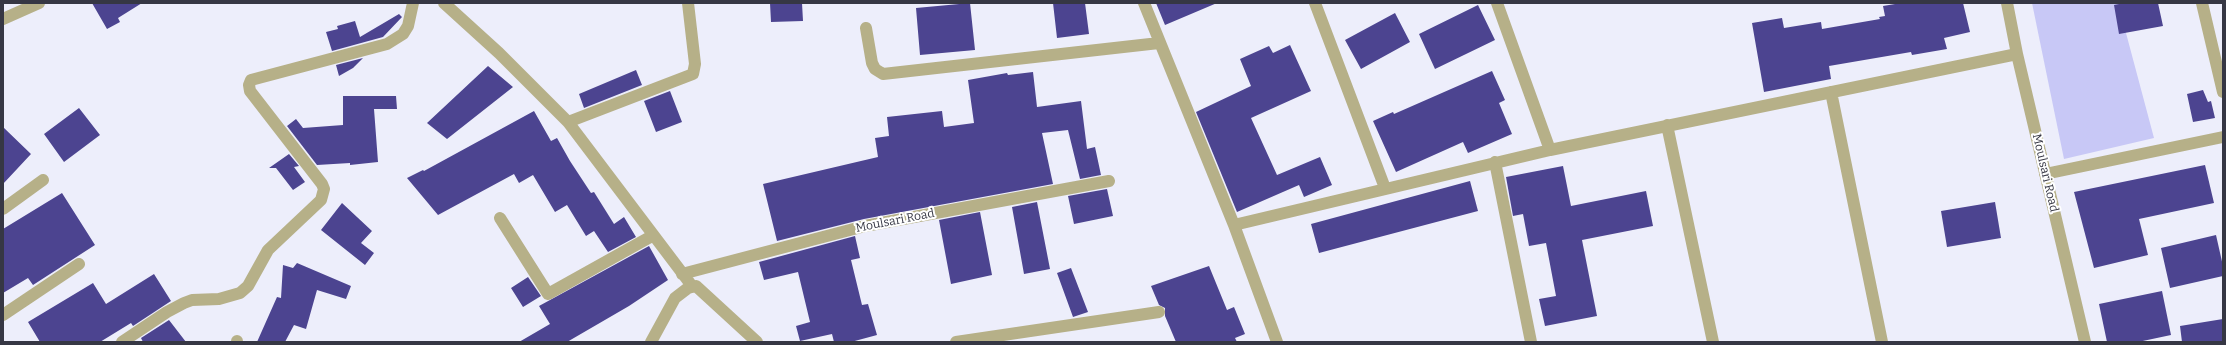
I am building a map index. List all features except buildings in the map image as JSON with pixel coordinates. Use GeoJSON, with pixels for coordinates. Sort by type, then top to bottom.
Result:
{"type":"FeatureCollection","features":[{"type":"Feature","properties":{"kind":"street"},"geometry":{"type":"LineString","coordinates":[[3,19],[39,3]]}},
{"type":"Feature","properties":{"kind":"street"},"geometry":{"type":"LineString","coordinates":[[122,342],[167,312],[184,303],[192,300],[219,299],[240,293],[251,282],[268,250],[321,200],[324,189],[322,184],[250,91],[249,85],[251,80],[387,44],[403,34],[408,26],[413,3]]}},
{"type":"Feature","properties":{"kind":"street"},"geometry":{"type":"LineString","coordinates":[[444,3],[499,53],[568,122],[652,236],[692,286],[700,289],[757,342]]}},
{"type":"Feature","properties":{"kind":"street"},"geometry":{"type":"LineString","coordinates":[[568,122],[693,74],[695,64],[688,3]]}},
{"type":"Feature","properties":{"kind":"street"},"geometry":{"type":"LineString","coordinates":[[1144,3],[1234,224],[1277,342]]}},
{"type":"Feature","properties":{"kind":"street"},"geometry":{"type":"LineString","coordinates":[[1315,3],[1385,188]]}},
{"type":"Feature","properties":{"kind":"street"},"geometry":{"type":"LineString","coordinates":[[1497,3],[1550,150]]}},
{"type":"Feature","properties":{"kind":"street","name":"Moulsari Road"},"geometry":{"type":"LineString","coordinates":[[2007,3],[2017,54],[2085,342]]}},
{"type":"Feature","properties":{"kind":"street"},"geometry":{"type":"LineString","coordinates":[[2202,3],[2223,92]]}},
{"type":"Feature","properties":{"kind":"street"},"geometry":{"type":"LineString","coordinates":[[866,28],[872,64],[883,74],[1159,43]]}},
{"type":"Feature","properties":{"kind":"street"},"geometry":{"type":"LineString","coordinates":[[1234,224],[1495,162],[1667,124],[2017,54]]}},
{"type":"Feature","properties":{"kind":"street"},"geometry":{"type":"LineString","coordinates":[[1831,92],[1882,342]]}},
{"type":"Feature","properties":{"kind":"street"},"geometry":{"type":"LineString","coordinates":[[1667,124],[1713,342]]}},
{"type":"Feature","properties":{"kind":"street"},"geometry":{"type":"LineString","coordinates":[[2045,174],[2223,136]]}},
{"type":"Feature","properties":{"kind":"street"},"geometry":{"type":"LineString","coordinates":[[1495,162],[1530,342]]}},
{"type":"Feature","properties":{"kind":"street"},"geometry":{"type":"LineString","coordinates":[[3,209],[43,180]]}},
{"type":"Feature","properties":{"kind":"street","name":"Moulsari Road"},"geometry":{"type":"LineString","coordinates":[[682,274],[865,226],[1109,181]]}},
{"type":"Feature","properties":{"kind":"street"},"geometry":{"type":"LineString","coordinates":[[500,218],[548,294],[652,236]]}},
{"type":"Feature","properties":{"kind":"street"},"geometry":{"type":"LineString","coordinates":[[3,315],[79,264]]}},
{"type":"Feature","properties":{"kind":"street"},"geometry":{"type":"LineString","coordinates":[[651,342],[675,298],[692,286]]}},
{"type":"Feature","properties":{"kind":"street"},"geometry":{"type":"LineString","coordinates":[[956,342],[1159,312]]}},
{"type":"Feature","properties":{"kind":"shaded area"},"geometry":{"type":"Polygon","coordinates":[[[2032,3],[2118,3],[2154,138],[2064,159],[2032,3]]]}}]}
